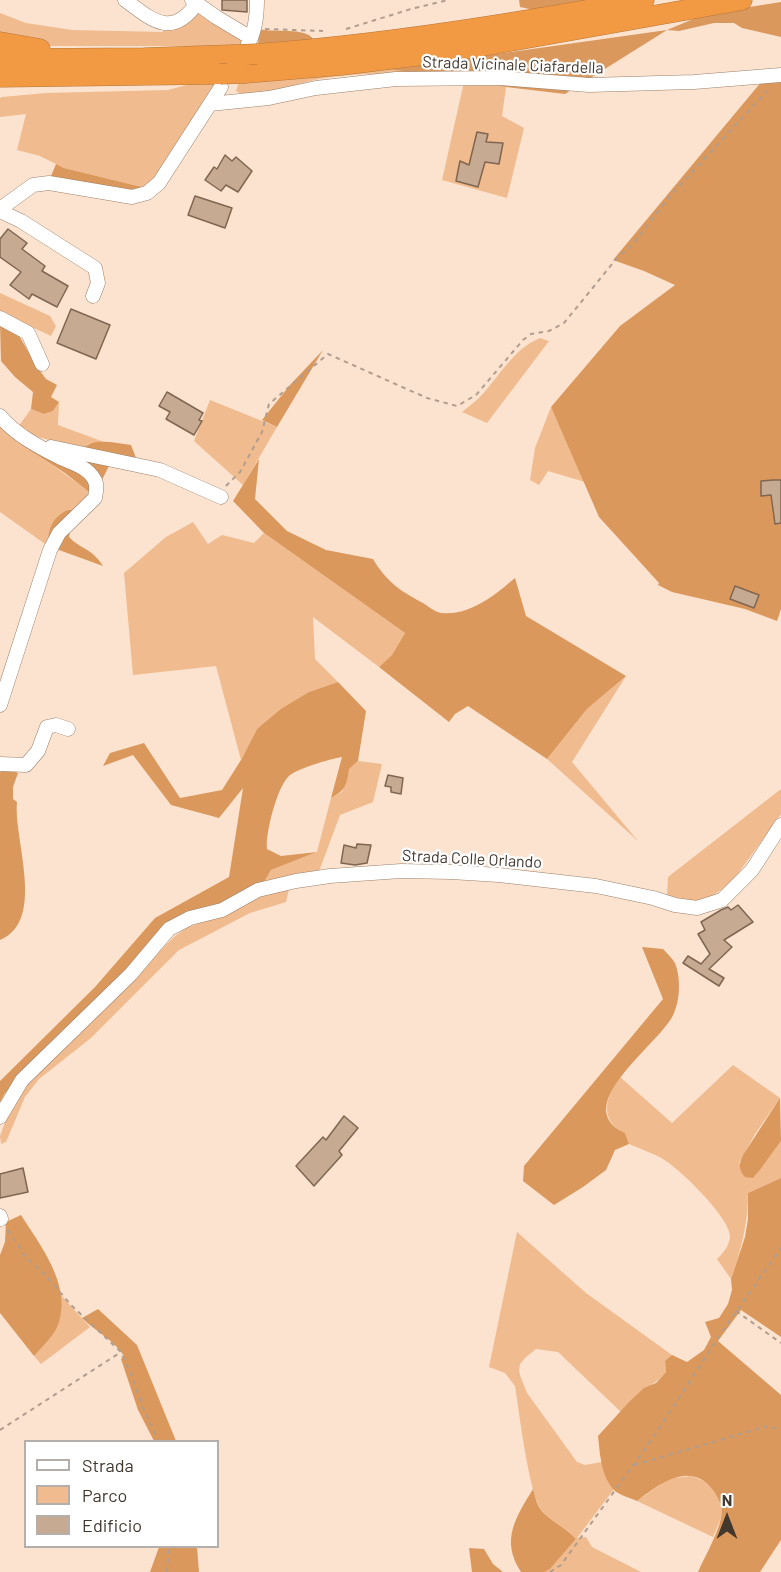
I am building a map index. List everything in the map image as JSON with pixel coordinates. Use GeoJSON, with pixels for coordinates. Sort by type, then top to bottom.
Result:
{"type":"FeatureCollection","features":[{"type":"Feature","properties":{"kind":"highway"},"geometry":{"type":"LineString","coordinates":[[0,59],[85,59],[248,44],[327,49],[452,33],[644,0]]}},
{"type":"Feature","properties":{"kind":"highway"},"geometry":{"type":"LineString","coordinates":[[0,77],[221,81],[245,73],[341,65],[455,51],[742,0]]}},
{"type":"Feature","properties":{"kind":"highway"},"geometry":{"type":"LineString","coordinates":[[0,42],[36,49],[69,50],[85,59]]}},
{"type":"Feature","properties":{"kind":"highway"},"geometry":{"type":"LineString","coordinates":[[0,92],[27,88],[78,87],[96,77]]}},
{"type":"Feature","properties":{"kind":"street"},"geometry":{"type":"LineString","coordinates":[[125,0],[148,17],[163,24],[171,24],[189,14],[195,2],[248,44],[257,0]]}},
{"type":"Feature","properties":{"kind":"street","name":"Strada Vicinale Ciafardella"},"geometry":{"type":"LineString","coordinates":[[210,104],[270,98],[316,88],[396,79],[500,78],[589,85],[778,79]]}},
{"type":"Feature","properties":{"kind":"street"},"geometry":{"type":"LineString","coordinates":[[93,296],[98,283],[95,268],[0,210],[33,185],[49,183],[132,197],[147,193],[159,183],[210,104],[221,81]]}},
{"type":"Feature","properties":{"kind":"street"},"geometry":{"type":"LineString","coordinates":[[0,318],[28,333],[42,364]]}},
{"type":"Feature","properties":{"kind":"street"},"geometry":{"type":"LineString","coordinates":[[0,416],[10,428],[57,456],[83,468],[96,481],[97,490],[94,498],[83,511],[59,533],[50,550],[0,705]]}},
{"type":"Feature","properties":{"kind":"street"},"geometry":{"type":"LineString","coordinates":[[37,444],[160,470],[223,492]]}},
{"type":"Feature","properties":{"kind":"street"},"geometry":{"type":"LineString","coordinates":[[0,764],[26,765],[38,752],[47,727],[56,725],[68,729]]}},
{"type":"Feature","properties":{"kind":"street","name":"Strada Colle Orlando"},"geometry":{"type":"LineString","coordinates":[[0,1117],[22,1080],[131,975],[169,929],[190,918],[222,910],[258,890],[330,876],[401,871],[451,872],[596,886],[697,908],[722,900],[752,870],[781,825]]}},
{"type":"Feature","properties":{"kind":"path"},"geometry":{"type":"LineString","coordinates":[[347,28],[448,0]]}},
{"type":"Feature","properties":{"kind":"path"},"geometry":{"type":"LineString","coordinates":[[248,44],[267,29],[326,31]]}},
{"type":"Feature","properties":{"kind":"path"},"geometry":{"type":"LineString","coordinates":[[223,492],[240,471],[262,432],[269,404],[328,354],[427,398],[457,406],[476,395],[523,340],[531,334],[549,332],[564,324],[671,195],[778,79]]}},
{"type":"Feature","properties":{"kind":"path"},"geometry":{"type":"LineString","coordinates":[[0,1217],[25,1256],[71,1305],[121,1352],[158,1440]]}},
{"type":"Feature","properties":{"kind":"path"},"geometry":{"type":"LineString","coordinates":[[550,1572],[561,1565],[634,1465],[736,1311],[781,1248]]}},
{"type":"Feature","properties":{"kind":"path"},"geometry":{"type":"LineString","coordinates":[[736,1311],[781,1343]]}},
{"type":"Feature","properties":{"kind":"path"},"geometry":{"type":"LineString","coordinates":[[0,1430],[121,1352]]}},
{"type":"Feature","properties":{"kind":"path"},"geometry":{"type":"LineString","coordinates":[[634,1465],[768,1426],[781,1430]]}},
{"type":"Feature","properties":{"kind":"path"},"geometry":{"type":"LineString","coordinates":[[167,1572],[169,1548]]}},
{"type":"Feature","properties":{"kind":"green space"},"geometry":{"type":"Polygon","coordinates":[[[197,12],[244,40],[240,46],[38,46],[0,38],[0,13],[26,23],[72,30],[163,32],[162,25],[197,12]]]}},
{"type":"Feature","properties":{"kind":"green space"},"geometry":{"type":"Polygon","coordinates":[[[390,69],[422,74],[347,75],[317,79],[259,94],[242,94],[236,91],[239,82],[390,69]]]}},
{"type":"Feature","properties":{"kind":"green space"},"geometry":{"type":"Polygon","coordinates":[[[464,82],[506,87],[502,116],[524,128],[507,198],[442,180],[464,82]]]}},
{"type":"Feature","properties":{"kind":"green space"},"geometry":{"type":"Polygon","coordinates":[[[217,83],[164,174],[146,188],[64,168],[40,156],[17,150],[26,114],[0,117],[0,98],[2,97],[46,93],[168,90],[190,84],[217,83]]]}},
{"type":"Feature","properties":{"kind":"green space"},"geometry":{"type":"Polygon","coordinates":[[[0,293],[50,316],[56,326],[51,336],[0,312],[0,293]]]}},
{"type":"Feature","properties":{"kind":"green space"},"geometry":{"type":"Polygon","coordinates":[[[540,338],[549,341],[487,423],[462,412],[480,397],[514,356],[540,338]]]}},
{"type":"Feature","properties":{"kind":"green space"},"geometry":{"type":"Polygon","coordinates":[[[210,400],[277,427],[243,485],[194,441],[210,400]]]}},
{"type":"Feature","properties":{"kind":"green space"},"geometry":{"type":"Polygon","coordinates":[[[59,402],[58,425],[104,442],[88,444],[82,449],[38,437],[18,427],[31,409],[44,414],[53,411],[59,402]]]}},
{"type":"Feature","properties":{"kind":"green space"},"geometry":{"type":"Polygon","coordinates":[[[551,407],[585,482],[548,471],[539,485],[530,480],[535,448],[551,407]]]}},
{"type":"Feature","properties":{"kind":"green space"},"geometry":{"type":"Polygon","coordinates":[[[0,426],[94,496],[48,546],[0,512],[0,426]]]}},
{"type":"Feature","properties":{"kind":"green space"},"geometry":{"type":"Polygon","coordinates":[[[193,522],[208,544],[222,535],[254,543],[264,533],[405,633],[392,655],[379,667],[313,617],[315,659],[338,682],[309,692],[257,729],[241,760],[216,666],[133,675],[124,573],[166,537],[193,522]]]}},
{"type":"Feature","properties":{"kind":"green space"},"geometry":{"type":"Polygon","coordinates":[[[626,676],[572,762],[638,841],[547,759],[587,709],[626,676]]]}},
{"type":"Feature","properties":{"kind":"green space"},"geometry":{"type":"Polygon","coordinates":[[[358,761],[382,764],[373,802],[340,815],[318,874],[263,884],[271,870],[317,852],[331,798],[342,792],[349,769],[358,761]]]}},
{"type":"Feature","properties":{"kind":"green space"},"geometry":{"type":"Polygon","coordinates":[[[781,789],[781,814],[732,882],[711,897],[692,902],[667,895],[668,877],[781,789]]]}},
{"type":"Feature","properties":{"kind":"green space"},"geometry":{"type":"Polygon","coordinates":[[[290,885],[286,902],[250,913],[179,950],[91,1038],[39,1079],[25,1097],[6,1142],[1,1144],[0,1136],[13,1101],[36,1073],[174,937],[186,928],[230,912],[253,897],[290,885]]]}},
{"type":"Feature","properties":{"kind":"green space"},"geometry":{"type":"Polygon","coordinates":[[[733,1065],[780,1098],[755,1134],[739,1163],[753,1178],[781,1141],[781,1178],[748,1193],[743,1237],[731,1279],[717,1259],[726,1249],[730,1239],[728,1228],[722,1218],[702,1194],[670,1164],[629,1144],[625,1133],[611,1122],[607,1108],[611,1092],[620,1077],[672,1123],[733,1065]]]}},
{"type":"Feature","properties":{"kind":"green space"},"geometry":{"type":"Polygon","coordinates":[[[517,1232],[586,1293],[672,1355],[665,1362],[666,1372],[621,1412],[558,1352],[536,1349],[520,1364],[519,1371],[527,1393],[577,1462],[585,1465],[602,1462],[607,1478],[614,1489],[577,1538],[586,1537],[592,1547],[641,1572],[545,1572],[576,1539],[541,1509],[532,1487],[515,1386],[505,1373],[489,1367],[517,1232]]]}},
{"type":"Feature","properties":{"kind":"green space"},"geometry":{"type":"Polygon","coordinates":[[[60,1294],[90,1327],[41,1364],[34,1356],[51,1337],[61,1306],[60,1294]]]}},
{"type":"Feature","properties":{"kind":"green space"},"geometry":{"type":"Polygon","coordinates":[[[690,1476],[711,1487],[721,1503],[721,1516],[713,1537],[637,1501],[668,1479],[690,1476]]]}},
{"type":"Feature","properties":{"kind":"shaded area"},"geometry":{"type":"Polygon","coordinates":[[[519,0],[611,0],[544,12],[520,7],[519,0]]]}},
{"type":"Feature","properties":{"kind":"shaded area"},"geometry":{"type":"Polygon","coordinates":[[[781,2],[781,37],[742,28],[734,23],[714,23],[679,31],[667,30],[705,14],[781,2]]]}},
{"type":"Feature","properties":{"kind":"shaded area"},"geometry":{"type":"Polygon","coordinates":[[[259,29],[304,33],[313,39],[312,42],[258,46],[259,29]]]}},
{"type":"Feature","properties":{"kind":"shaded area"},"geometry":{"type":"Polygon","coordinates":[[[667,30],[565,94],[464,82],[390,69],[667,30]]]}},
{"type":"Feature","properties":{"kind":"shaded area"},"geometry":{"type":"Polygon","coordinates":[[[781,79],[781,609],[777,621],[745,609],[672,592],[658,585],[659,583],[599,517],[551,407],[620,326],[675,285],[613,260],[762,81],[781,79]]]}},
{"type":"Feature","properties":{"kind":"shaded area"},"geometry":{"type":"Polygon","coordinates":[[[56,164],[64,168],[146,188],[132,194],[49,181],[56,164]]]}},
{"type":"Feature","properties":{"kind":"shaded area"},"geometry":{"type":"Polygon","coordinates":[[[0,322],[17,332],[46,379],[57,385],[51,397],[59,402],[53,411],[44,414],[31,409],[33,392],[1,361],[0,322]]]}},
{"type":"Feature","properties":{"kind":"shaded area"},"geometry":{"type":"Polygon","coordinates":[[[323,350],[277,427],[262,420],[290,385],[323,350]]]}},
{"type":"Feature","properties":{"kind":"shaded area"},"geometry":{"type":"Polygon","coordinates":[[[29,441],[82,449],[99,442],[131,445],[138,463],[113,458],[94,496],[65,473],[22,445],[29,441]]]}},
{"type":"Feature","properties":{"kind":"shaded area"},"geometry":{"type":"Polygon","coordinates":[[[259,459],[255,499],[287,531],[326,550],[373,559],[394,584],[441,613],[472,608],[515,578],[526,616],[626,676],[587,709],[547,759],[468,706],[455,714],[449,722],[379,667],[392,655],[405,633],[264,533],[233,501],[259,459]]]}},
{"type":"Feature","properties":{"kind":"shaded area"},"geometry":{"type":"Polygon","coordinates":[[[68,510],[77,510],[64,522],[70,532],[69,537],[95,556],[103,566],[48,546],[52,524],[58,516],[68,510]]]}},
{"type":"Feature","properties":{"kind":"shaded area"},"geometry":{"type":"Polygon","coordinates":[[[338,682],[366,711],[358,761],[349,769],[342,790],[331,798],[342,757],[313,765],[288,777],[280,791],[268,833],[267,849],[281,856],[317,852],[271,870],[263,884],[155,937],[96,1002],[5,1093],[0,1102],[0,1081],[95,987],[155,918],[229,877],[243,788],[219,818],[171,805],[133,755],[103,766],[110,753],[144,743],[180,798],[222,790],[257,729],[281,709],[309,692],[338,682]]]}},
{"type":"Feature","properties":{"kind":"shaded area"},"geometry":{"type":"Polygon","coordinates":[[[3,767],[18,773],[13,787],[13,799],[17,802],[25,897],[22,915],[14,930],[0,940],[0,773],[3,767]]]}},
{"type":"Feature","properties":{"kind":"shaded area"},"geometry":{"type":"Polygon","coordinates":[[[642,947],[663,949],[675,963],[679,995],[674,1013],[667,1025],[624,1073],[612,1091],[606,1107],[610,1121],[625,1133],[629,1144],[615,1150],[606,1170],[554,1205],[523,1181],[524,1166],[663,999],[642,947]]]}},
{"type":"Feature","properties":{"kind":"shaded area"},"geometry":{"type":"Polygon","coordinates":[[[780,1098],[781,1141],[753,1178],[745,1177],[740,1166],[743,1155],[780,1098]]]}},
{"type":"Feature","properties":{"kind":"shaded area"},"geometry":{"type":"Polygon","coordinates":[[[781,1178],[781,1337],[741,1310],[718,1341],[781,1395],[781,1540],[760,1572],[698,1572],[721,1518],[721,1506],[713,1490],[704,1481],[685,1476],[665,1482],[637,1501],[622,1495],[615,1491],[607,1479],[602,1465],[598,1436],[644,1388],[656,1383],[666,1372],[665,1361],[672,1355],[687,1362],[704,1350],[711,1337],[705,1322],[719,1318],[728,1304],[732,1290],[731,1279],[745,1237],[748,1219],[748,1193],[781,1178]]]}},
{"type":"Feature","properties":{"kind":"shaded area"},"geometry":{"type":"Polygon","coordinates":[[[21,1215],[45,1252],[61,1293],[62,1308],[57,1327],[34,1356],[0,1313],[0,1255],[5,1242],[6,1222],[21,1215]]]}},
{"type":"Feature","properties":{"kind":"shaded area"},"geometry":{"type":"Polygon","coordinates":[[[98,1309],[137,1345],[176,1440],[153,1440],[138,1410],[121,1359],[124,1356],[115,1345],[82,1318],[98,1309]]]}},
{"type":"Feature","properties":{"kind":"shaded area"},"geometry":{"type":"Polygon","coordinates":[[[533,1489],[543,1512],[576,1539],[545,1572],[521,1572],[515,1560],[511,1539],[516,1519],[533,1489]]]}},
{"type":"Feature","properties":{"kind":"shaded area"},"geometry":{"type":"Polygon","coordinates":[[[159,1548],[197,1548],[199,1572],[150,1572],[159,1548]]]}},
{"type":"Feature","properties":{"kind":"shaded area"},"geometry":{"type":"Polygon","coordinates":[[[469,1548],[484,1549],[493,1564],[503,1572],[472,1572],[469,1548]]]}},
{"type":"Feature","properties":{"kind":"building"},"geometry":{"type":"Polygon","coordinates":[[[222,0],[247,0],[247,12],[222,10],[222,0]]]}},
{"type":"Feature","properties":{"kind":"building"},"geometry":{"type":"Polygon","coordinates":[[[477,132],[488,134],[486,142],[503,143],[499,164],[485,162],[478,187],[456,181],[460,161],[469,165],[477,132]]]}},
{"type":"Feature","properties":{"kind":"building"},"geometry":{"type":"Polygon","coordinates":[[[225,155],[232,161],[236,157],[252,171],[238,192],[226,185],[221,191],[205,180],[214,167],[217,169],[225,155]]]}},
{"type":"Feature","properties":{"kind":"building"},"geometry":{"type":"Polygon","coordinates":[[[195,196],[232,208],[225,228],[188,215],[195,196]]]}},
{"type":"Feature","properties":{"kind":"building"},"geometry":{"type":"Polygon","coordinates":[[[8,229],[27,243],[22,249],[45,266],[42,271],[68,286],[57,307],[32,294],[29,299],[10,285],[21,272],[0,257],[0,239],[8,229]]]}},
{"type":"Feature","properties":{"kind":"building"},"geometry":{"type":"Polygon","coordinates":[[[71,309],[110,325],[96,359],[57,343],[71,309]]]}},
{"type":"Feature","properties":{"kind":"building"},"geometry":{"type":"Polygon","coordinates":[[[167,392],[203,413],[199,420],[202,421],[194,435],[166,419],[170,412],[159,406],[167,392]]]}},
{"type":"Feature","properties":{"kind":"building"},"geometry":{"type":"Polygon","coordinates":[[[781,480],[781,523],[775,524],[771,495],[761,496],[761,481],[781,480]]]}},
{"type":"Feature","properties":{"kind":"building"},"geometry":{"type":"Polygon","coordinates":[[[735,586],[759,595],[754,608],[730,599],[735,586]]]}},
{"type":"Feature","properties":{"kind":"building"},"geometry":{"type":"Polygon","coordinates":[[[388,775],[403,778],[401,794],[391,792],[391,787],[385,786],[388,775]]]}},
{"type":"Feature","properties":{"kind":"building"},"geometry":{"type":"Polygon","coordinates":[[[357,844],[371,845],[367,863],[355,865],[341,863],[344,845],[356,848],[357,844]]]}},
{"type":"Feature","properties":{"kind":"building"},"geometry":{"type":"Polygon","coordinates":[[[738,905],[753,922],[724,940],[732,947],[709,969],[724,978],[719,986],[683,963],[688,956],[701,964],[710,954],[698,934],[705,930],[701,922],[721,910],[728,907],[731,910],[738,905]]]}},
{"type":"Feature","properties":{"kind":"building"},"geometry":{"type":"Polygon","coordinates":[[[344,1116],[358,1128],[339,1151],[342,1155],[314,1186],[296,1166],[323,1137],[326,1140],[344,1116]]]}},
{"type":"Feature","properties":{"kind":"building"},"geometry":{"type":"Polygon","coordinates":[[[23,1168],[28,1192],[0,1198],[0,1174],[23,1168]]]}}]}
